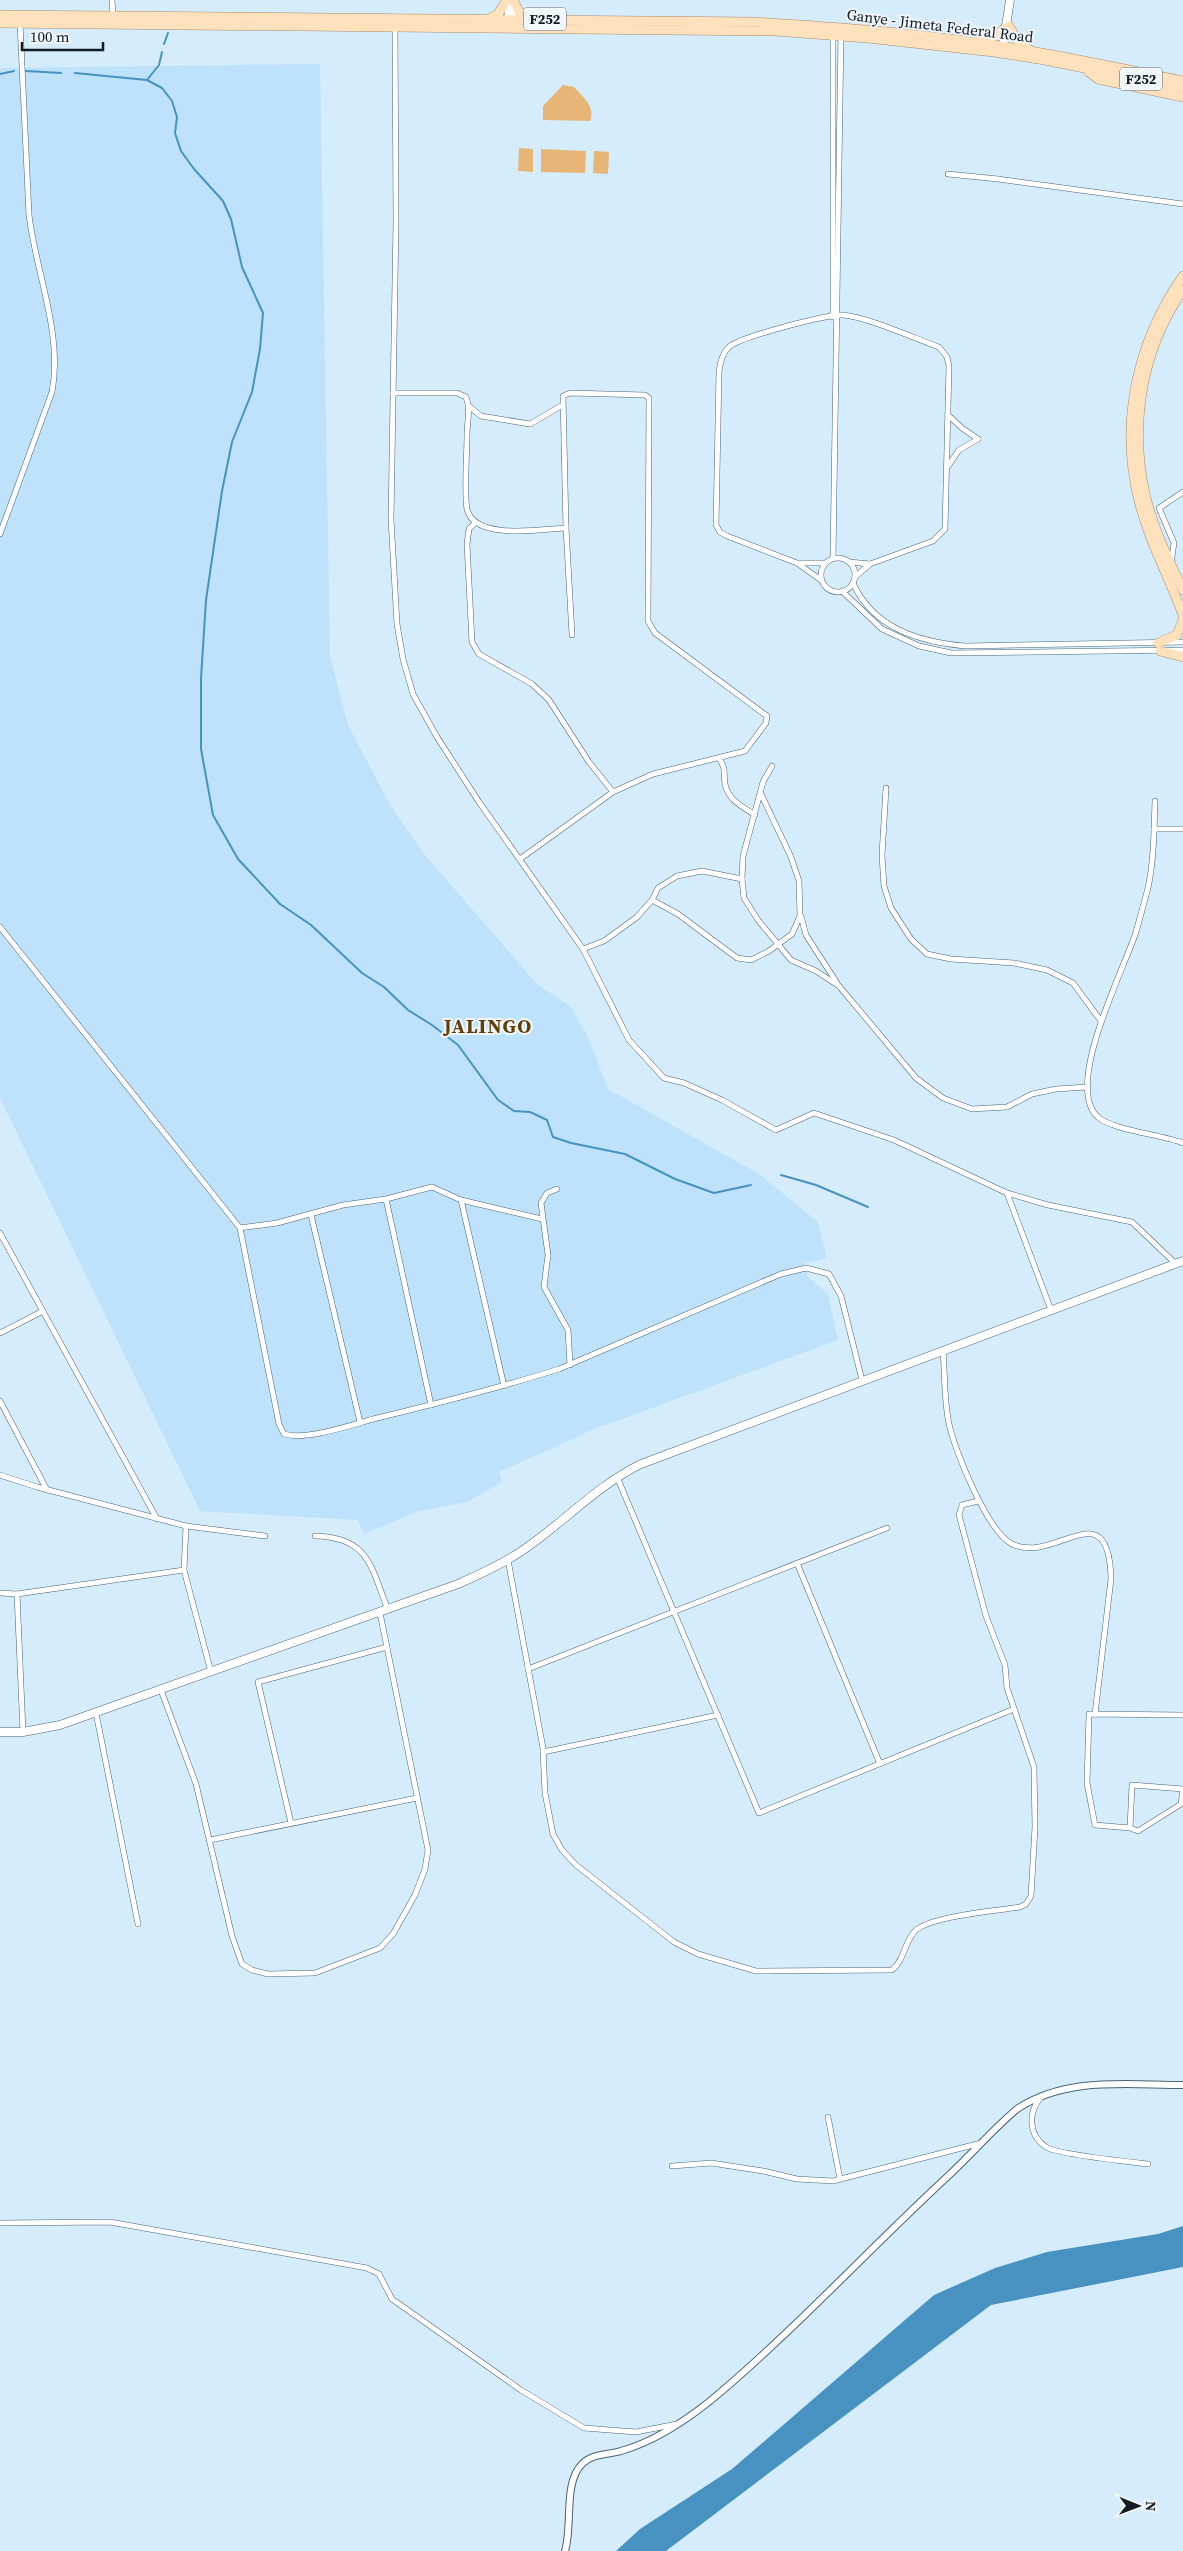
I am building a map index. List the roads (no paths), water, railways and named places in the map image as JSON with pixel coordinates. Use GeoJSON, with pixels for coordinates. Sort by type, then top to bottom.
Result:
{"type":"FeatureCollection","features":[{"type":"Feature","properties":{"kind":"main road"},"geometry":{"type":"LineString","coordinates":[[488,19],[498,14],[507,0]]}},
{"type":"Feature","properties":{"kind":"main road"},"geometry":{"type":"LineString","coordinates":[[512,0],[522,14],[539,19]]}},
{"type":"Feature","properties":{"kind":"main road"},"geometry":{"type":"LineString","coordinates":[[1005,47],[1010,0]]}},
{"type":"Feature","properties":{"kind":"main road","name":"Ganye - Jimeta Federal Road"},"geometry":{"type":"LineString","coordinates":[[0,15],[113,20],[333,22],[488,19],[511,23],[539,19],[729,21],[976,42],[1033,51],[1183,88]]}},
{"type":"Feature","properties":{"kind":"main road","name":"Ganye - Jimeta Federal Road"},"geometry":{"type":"LineString","coordinates":[[0,23],[113,20]]}},
{"type":"Feature","properties":{"kind":"main road","name":"Ganye - Jimeta Federal Road"},"geometry":{"type":"LineString","coordinates":[[333,22],[395,26],[511,23],[729,30],[837,31],[1087,65]]}},
{"type":"Feature","properties":{"kind":"main road"},"geometry":{"type":"LineString","coordinates":[[976,42],[996,36],[1007,24]]}},
{"type":"Feature","properties":{"kind":"main road"},"geometry":{"type":"LineString","coordinates":[[1007,24],[1017,40],[1033,51]]}},
{"type":"Feature","properties":{"kind":"main road"},"geometry":{"type":"LineString","coordinates":[[1183,76],[1106,61],[1087,65],[1098,79],[1183,97]]}},
{"type":"Feature","properties":{"kind":"main road","name":"Ganye - Jimeta Federal Road"},"geometry":{"type":"LineString","coordinates":[[1099,68],[1183,81]]}},
{"type":"Feature","properties":{"kind":"main road"},"geometry":{"type":"LineString","coordinates":[[1183,276],[1153,327],[1142,356],[1135,387],[1132,423],[1133,465],[1139,501],[1152,541],[1183,615]]}},
{"type":"Feature","properties":{"kind":"main road"},"geometry":{"type":"LineString","coordinates":[[1183,290],[1160,329],[1152,349],[1143,383],[1139,419],[1140,456],[1146,498],[1171,565],[1183,590]]}},
{"type":"Feature","properties":{"kind":"main road"},"geometry":{"type":"LineString","coordinates":[[1159,647],[1177,635],[1183,620]]}},
{"type":"Feature","properties":{"kind":"main road"},"geometry":{"type":"LineString","coordinates":[[1159,647],[1183,657]]}},
{"type":"Feature","properties":{"kind":"main road"},"geometry":{"type":"LineString","coordinates":[[0,1732],[23,1732],[60,1725],[458,1584],[508,1560],[525,1549],[617,1477],[668,1452],[1179,1262]]}},
{"type":"Feature","properties":{"kind":"street"},"geometry":{"type":"LineString","coordinates":[[112,0],[113,20]]}},
{"type":"Feature","properties":{"kind":"street"},"geometry":{"type":"LineString","coordinates":[[507,0],[511,23]]}},
{"type":"Feature","properties":{"kind":"street"},"geometry":{"type":"LineString","coordinates":[[511,23],[512,0]]}},
{"type":"Feature","properties":{"kind":"street"},"geometry":{"type":"LineString","coordinates":[[0,534],[52,392],[56,372],[50,322],[33,245],[29,215],[20,23]]}},
{"type":"Feature","properties":{"kind":"street"},"geometry":{"type":"LineString","coordinates":[[395,26],[396,222],[393,564],[397,624],[403,659],[413,694],[437,737],[583,949],[629,1040],[664,1078],[684,1083],[722,1100],[776,1130],[814,1113],[840,1121],[894,1140],[1007,1193],[1048,1205],[1132,1222],[1179,1262]]}},
{"type":"Feature","properties":{"kind":"street"},"geometry":{"type":"LineString","coordinates":[[833,558],[837,31]]}},
{"type":"Feature","properties":{"kind":"street"},"geometry":{"type":"LineString","coordinates":[[948,174],[1183,204]]}},
{"type":"Feature","properties":{"kind":"street"},"geometry":{"type":"LineString","coordinates":[[842,592],[870,564],[933,541],[945,529],[949,366],[944,351],[933,345],[857,318],[835,315],[810,319],[735,343],[724,354],[719,372],[716,524],[720,532],[797,562],[822,580],[829,590],[842,592],[882,629],[899,638],[937,650],[966,653],[1159,647],[1183,642]]}},
{"type":"Feature","properties":{"kind":"street"},"geometry":{"type":"LineString","coordinates":[[393,393],[457,393],[466,397],[470,407],[467,434],[468,510],[475,523],[487,529],[566,528]]}},
{"type":"Feature","properties":{"kind":"street"},"geometry":{"type":"LineString","coordinates":[[520,859],[613,792],[653,774],[745,751],[766,723],[767,716],[655,633],[648,621],[649,398],[645,395],[570,393],[563,396],[561,406],[565,453],[566,528],[572,635]]}},
{"type":"Feature","properties":{"kind":"street"},"geometry":{"type":"LineString","coordinates":[[470,407],[481,416],[530,424],[561,406]]}},
{"type":"Feature","properties":{"kind":"street"},"geometry":{"type":"LineString","coordinates":[[948,416],[978,439],[959,450],[948,466]]}},
{"type":"Feature","properties":{"kind":"street"},"geometry":{"type":"LineString","coordinates":[[1171,565],[1174,543],[1159,508],[1183,492]]}},
{"type":"Feature","properties":{"kind":"street"},"geometry":{"type":"LineString","coordinates":[[475,523],[469,529],[467,544],[472,642],[479,654],[532,684],[549,700],[590,762],[613,792]]}},
{"type":"Feature","properties":{"kind":"street"},"geometry":{"type":"LineString","coordinates":[[822,580],[821,570],[826,563],[833,558],[844,559],[853,566],[854,580],[865,604],[888,623],[911,635],[938,643],[965,646],[1159,647],[1183,650]]}},
{"type":"Feature","properties":{"kind":"street"},"geometry":{"type":"LineString","coordinates":[[797,562],[826,563]]}},
{"type":"Feature","properties":{"kind":"street"},"geometry":{"type":"LineString","coordinates":[[849,562],[870,564]]}},
{"type":"Feature","properties":{"kind":"street"},"geometry":{"type":"LineString","coordinates":[[719,758],[726,770],[725,783],[729,796],[755,815]]}},
{"type":"Feature","properties":{"kind":"street"},"geometry":{"type":"LineString","coordinates":[[772,766],[762,782],[761,794],[743,856],[742,879],[744,898],[791,960],[816,971],[839,986]]}},
{"type":"Feature","properties":{"kind":"street"},"geometry":{"type":"LineString","coordinates":[[886,788],[882,855],[884,886],[891,908],[911,939],[927,954],[951,959],[1014,963],[1047,970],[1074,983],[1101,1021]]}},
{"type":"Feature","properties":{"kind":"street"},"geometry":{"type":"LineString","coordinates":[[761,794],[791,857],[799,881],[800,916],[806,935],[839,986],[916,1078],[943,1098],[972,1109],[1007,1107],[1032,1094],[1056,1089],[1087,1087]]}},
{"type":"Feature","properties":{"kind":"street"},"geometry":{"type":"LineString","coordinates":[[1155,801],[1148,886],[1141,914],[1101,1021],[1091,1056],[1087,1087],[1089,1105],[1100,1119],[1183,1143]]}},
{"type":"Feature","properties":{"kind":"street"},"geometry":{"type":"LineString","coordinates":[[1154,829],[1183,828]]}},
{"type":"Feature","properties":{"kind":"street"},"geometry":{"type":"LineString","coordinates":[[583,949],[604,940],[637,917],[652,900],[658,888],[677,876],[702,871],[742,879]]}},
{"type":"Feature","properties":{"kind":"street"},"geometry":{"type":"LineString","coordinates":[[652,900],[678,914],[736,958],[751,960],[778,945],[792,934],[800,916]]}},
{"type":"Feature","properties":{"kind":"street"},"geometry":{"type":"LineString","coordinates":[[0,927],[240,1228],[264,1350],[280,1424],[284,1434],[293,1437],[504,1386],[570,1364],[780,1274],[806,1268],[829,1274],[841,1296],[862,1380]]}},
{"type":"Feature","properties":{"kind":"street"},"geometry":{"type":"LineString","coordinates":[[240,1228],[277,1223],[343,1205],[386,1199],[432,1187],[461,1200],[542,1219]]}},
{"type":"Feature","properties":{"kind":"street"},"geometry":{"type":"LineString","coordinates":[[557,1189],[547,1194],[541,1203],[548,1255],[544,1287],[568,1330],[570,1364]]}},
{"type":"Feature","properties":{"kind":"street"},"geometry":{"type":"LineString","coordinates":[[1007,1193],[1050,1310]]}},
{"type":"Feature","properties":{"kind":"street"},"geometry":{"type":"LineString","coordinates":[[386,1199],[431,1405]]}},
{"type":"Feature","properties":{"kind":"street"},"geometry":{"type":"LineString","coordinates":[[461,1200],[504,1386]]}},
{"type":"Feature","properties":{"kind":"street"},"geometry":{"type":"LineString","coordinates":[[311,1214],[360,1422]]}},
{"type":"Feature","properties":{"kind":"street"},"geometry":{"type":"LineString","coordinates":[[0,1233],[157,1519]]}},
{"type":"Feature","properties":{"kind":"street"},"geometry":{"type":"LineString","coordinates":[[0,1333],[43,1311]]}},
{"type":"Feature","properties":{"kind":"street"},"geometry":{"type":"LineString","coordinates":[[943,1351],[949,1425],[978,1500],[996,1531],[1011,1544],[1030,1549],[1043,1548],[1086,1532],[1100,1537],[1107,1547],[1111,1579],[1095,1714]]}},
{"type":"Feature","properties":{"kind":"street"},"geometry":{"type":"LineString","coordinates":[[0,1402],[47,1490]]}},
{"type":"Feature","properties":{"kind":"street"},"geometry":{"type":"LineString","coordinates":[[0,1475],[47,1490],[186,1526],[265,1536]]}},
{"type":"Feature","properties":{"kind":"street"},"geometry":{"type":"LineString","coordinates":[[617,1477],[759,1813],[1014,1709]]}},
{"type":"Feature","properties":{"kind":"street"},"geometry":{"type":"LineString","coordinates":[[508,1560],[543,1752],[548,1813],[553,1834],[562,1850],[576,1865],[674,1942],[698,1954],[756,1971],[892,1970],[898,1966],[912,1935],[924,1925],[941,1920],[1020,1906],[1026,1904],[1030,1896],[1035,1788],[1034,1767],[1007,1688],[1005,1665],[986,1616],[959,1515],[962,1505],[978,1500]]}},
{"type":"Feature","properties":{"kind":"street"},"geometry":{"type":"LineString","coordinates":[[186,1526],[184,1570],[211,1672]]}},
{"type":"Feature","properties":{"kind":"street"},"geometry":{"type":"LineString","coordinates":[[528,1669],[887,1528]]}},
{"type":"Feature","properties":{"kind":"street"},"geometry":{"type":"LineString","coordinates":[[161,1690],[196,1784],[232,1936],[242,1964],[252,1970],[268,1974],[315,1973],[380,1948],[393,1934],[416,1895],[425,1870],[428,1850],[386,1648],[384,1611],[363,1551],[341,1539],[315,1536]]}},
{"type":"Feature","properties":{"kind":"street"},"geometry":{"type":"LineString","coordinates":[[797,1563],[880,1764]]}},
{"type":"Feature","properties":{"kind":"street"},"geometry":{"type":"LineString","coordinates":[[0,1593],[17,1594],[184,1570]]}},
{"type":"Feature","properties":{"kind":"street"},"geometry":{"type":"LineString","coordinates":[[17,1594],[23,1732]]}},
{"type":"Feature","properties":{"kind":"street"},"geometry":{"type":"LineString","coordinates":[[291,1824],[258,1682],[386,1648]]}},
{"type":"Feature","properties":{"kind":"street"},"geometry":{"type":"LineString","coordinates":[[96,1713],[138,1924]]}},
{"type":"Feature","properties":{"kind":"street"},"geometry":{"type":"LineString","coordinates":[[1130,1828],[1132,1785],[1183,1789],[1181,1804],[1138,1832],[1130,1828],[1095,1825],[1087,1783],[1089,1714],[1183,1715]]}},
{"type":"Feature","properties":{"kind":"street"},"geometry":{"type":"LineString","coordinates":[[543,1752],[718,1715]]}},
{"type":"Feature","properties":{"kind":"street"},"geometry":{"type":"LineString","coordinates":[[210,1840],[417,1798]]}},
{"type":"Feature","properties":{"kind":"street"},"geometry":{"type":"LineString","coordinates":[[565,2551],[570,2536],[571,2486],[575,2473],[582,2464],[588,2459],[629,2448],[677,2424],[716,2395],[810,2310],[1017,2109],[1043,2095],[1082,2085],[1183,2086]]}},
{"type":"Feature","properties":{"kind":"street"},"geometry":{"type":"LineString","coordinates":[[1043,2095],[1035,2104],[1031,2117],[1034,2135],[1046,2148],[1148,2164]]}},
{"type":"Feature","properties":{"kind":"street"},"geometry":{"type":"LineString","coordinates":[[828,2117],[840,2179]]}},
{"type":"Feature","properties":{"kind":"street"},"geometry":{"type":"LineString","coordinates":[[672,2166],[711,2163],[763,2171],[797,2179],[833,2181],[982,2143]]}},
{"type":"Feature","properties":{"kind":"street"},"geometry":{"type":"LineString","coordinates":[[0,2223],[110,2222],[367,2268],[379,2274],[392,2299],[521,2390],[584,2428],[636,2432],[677,2424]]}},
{"type":"Feature","properties":{"kind":"water"},"geometry":{"type":"Polygon","coordinates":[[[1183,2226],[1183,2267],[991,2305],[666,2551],[616,2551],[640,2529],[732,2469],[934,2295],[995,2268],[1047,2252],[1158,2234],[1183,2226]]]}},
{"type":"Feature","properties":{"kind":"waterway"},"geometry":{"type":"LineString","coordinates":[[164,44],[168,33]]}},
{"type":"Feature","properties":{"kind":"waterway"},"geometry":{"type":"LineString","coordinates":[[147,80],[159,65],[162,52]]}},
{"type":"Feature","properties":{"kind":"waterway"},"geometry":{"type":"LineString","coordinates":[[0,74],[14,71]]}},
{"type":"Feature","properties":{"kind":"waterway"},"geometry":{"type":"LineString","coordinates":[[26,71],[61,73]]}},
{"type":"Feature","properties":{"kind":"waterway"},"geometry":{"type":"LineString","coordinates":[[75,73],[147,80],[162,88],[172,101],[177,117],[175,133],[181,151],[194,169],[223,201],[231,219],[242,267],[263,313],[260,349],[252,392],[232,442],[222,491],[206,600],[201,678],[201,749],[213,815],[238,859],[280,904],[311,925],[362,973],[384,987],[408,1010],[458,1045],[498,1100],[514,1111],[530,1112],[547,1120],[553,1137],[571,1143],[625,1154],[675,1179],[714,1193],[751,1185]]}},
{"type":"Feature","properties":{"kind":"waterway"},"geometry":{"type":"LineString","coordinates":[[781,1175],[816,1185],[868,1207]]}},
{"type":"Feature","properties":{"kind":"district","name":"JALINGO"},"geometry":{"type":"Point","coordinates":[488,1026]}}]}
